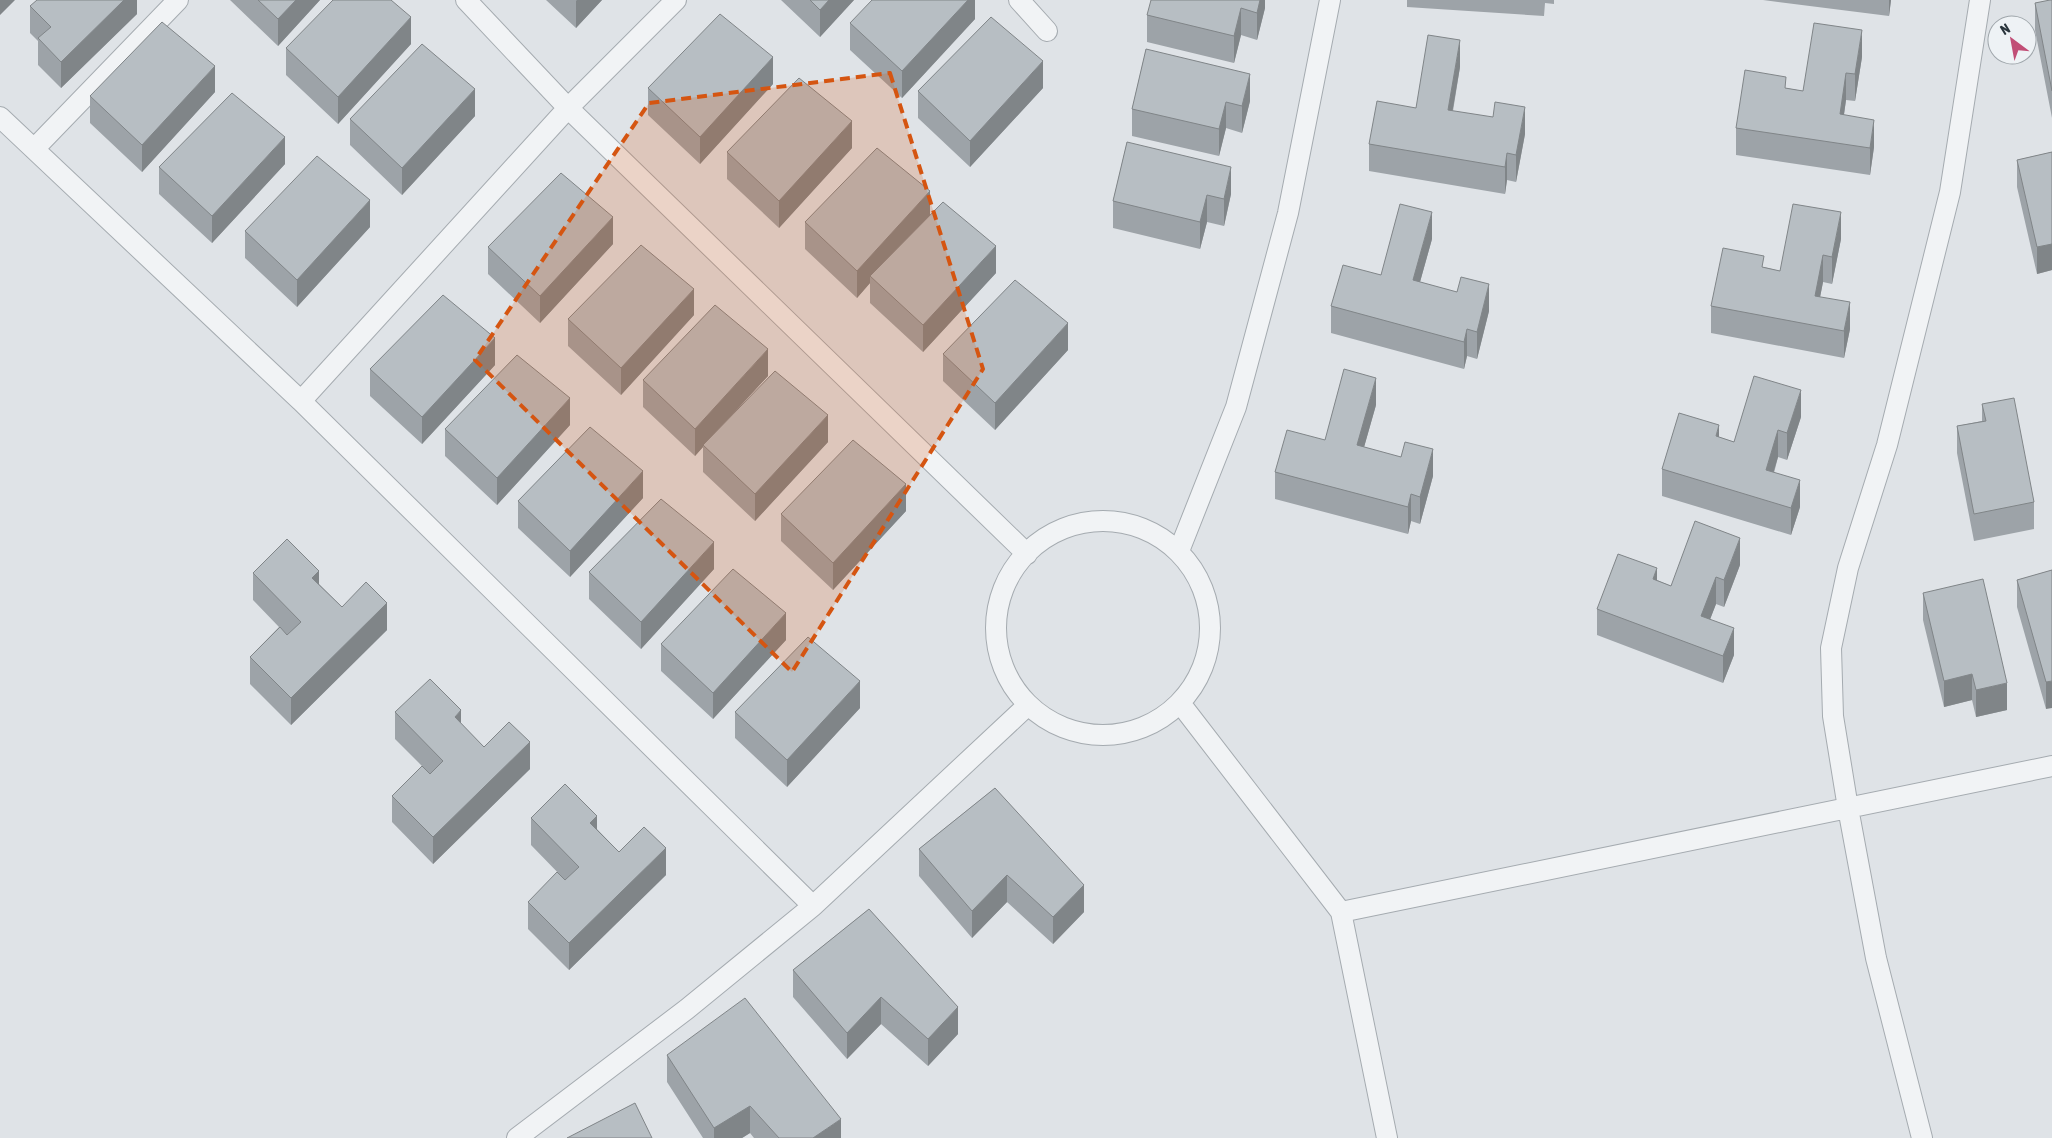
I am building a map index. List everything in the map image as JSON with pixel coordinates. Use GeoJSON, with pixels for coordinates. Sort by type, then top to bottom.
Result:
{"type":"FeatureCollection","features":[{"type":"Feature","properties":{"kind":"lane"},"geometry":{"type":"LineString","coordinates":[[34,150],[178,0]]}},
{"type":"Feature","properties":{"kind":"lane"},"geometry":{"type":"LineString","coordinates":[[466,0],[568,108],[1027,554]]}},
{"type":"Feature","properties":{"kind":"lane"},"geometry":{"type":"LineString","coordinates":[[301,402],[568,108],[676,0]]}},
{"type":"Feature","properties":{"kind":"lane"},"geometry":{"type":"LineString","coordinates":[[1019,0],[1047,31]]}},
{"type":"Feature","properties":{"kind":"lane"},"geometry":{"type":"LineString","coordinates":[[1179,551],[1236,407],[1288,213],[1330,0]]}},
{"type":"Feature","properties":{"kind":"lane"},"geometry":{"type":"LineString","coordinates":[[1922,1138],[1876,958],[1848,808],[1833,716],[1831,648],[1848,568],[1887,445],[1950,192],[1980,0]]}},
{"type":"Feature","properties":{"kind":"lane"},"geometry":{"type":"LineString","coordinates":[[0,117],[301,402],[813,906]]}},
{"type":"Feature","properties":{"kind":"lane"},"geometry":{"type":"LineString","coordinates":[[1102,521],[1130,524],[1156,535],[1179,551],[1196,573],[1207,599],[1211,626],[1207,655],[1197,680],[1180,703],[1158,721],[1132,732],[1105,736],[1077,732],[1050,722],[1028,705],[1011,684],[1000,658],[996,630],[999,602],[1010,576],[1027,554],[1049,536],[1074,525],[1102,521]]}},
{"type":"Feature","properties":{"kind":"lane"},"geometry":{"type":"LineString","coordinates":[[1180,703],[1341,912],[1387,1138]]}},
{"type":"Feature","properties":{"kind":"lane"},"geometry":{"type":"LineString","coordinates":[[517,1138],[687,1009],[813,906],[1028,705]]}},
{"type":"Feature","properties":{"kind":"lane"},"geometry":{"type":"LineString","coordinates":[[1341,912],[2052,766]]}},
{"type":"Feature","properties":{"kind":"highlighted area"},"geometry":{"type":"Polygon","coordinates":[[[890,73],[983,369],[792,672],[475,360],[649,103],[890,73]]]}},
{"type":"Feature","properties":{"kind":"building"},"geometry":{"type":"Polygon","coordinates":[[[37,0],[124,0],[61,62],[38,38],[51,27],[30,6],[37,0]]]}},
{"type":"Feature","properties":{"kind":"building"},"geometry":{"type":"Polygon","coordinates":[[[258,0],[296,0],[278,19],[258,0]]]}},
{"type":"Feature","properties":{"kind":"building"},"geometry":{"type":"Polygon","coordinates":[[[333,0],[391,0],[411,17],[338,97],[286,48],[333,0]]]}},
{"type":"Feature","properties":{"kind":"building"},"geometry":{"type":"Polygon","coordinates":[[[810,0],[829,0],[820,10],[810,0]]]}},
{"type":"Feature","properties":{"kind":"building"},"geometry":{"type":"Polygon","coordinates":[[[872,0],[968,0],[902,71],[850,23],[872,0]]]}},
{"type":"Feature","properties":{"kind":"building"},"geometry":{"type":"Polygon","coordinates":[[[1151,0],[1260,0],[1257,13],[1241,8],[1234,36],[1147,15],[1151,0]]]}},
{"type":"Feature","properties":{"kind":"building"},"geometry":{"type":"Polygon","coordinates":[[[2052,0],[2052,91],[2035,3],[2052,0]]]}},
{"type":"Feature","properties":{"kind":"building"},"geometry":{"type":"Polygon","coordinates":[[[720,14],[773,57],[700,137],[648,88],[720,14]]]}},
{"type":"Feature","properties":{"kind":"building"},"geometry":{"type":"Polygon","coordinates":[[[991,17],[1043,61],[970,141],[918,91],[991,17]]]}},
{"type":"Feature","properties":{"kind":"building"},"geometry":{"type":"Polygon","coordinates":[[[162,22],[215,66],[142,145],[90,96],[162,22]]]}},
{"type":"Feature","properties":{"kind":"building"},"geometry":{"type":"Polygon","coordinates":[[[1814,23],[1862,30],[1855,74],[1846,73],[1840,114],[1874,120],[1870,148],[1736,128],[1745,70],[1786,77],[1785,88],[1803,91],[1814,23]]]}},
{"type":"Feature","properties":{"kind":"building"},"geometry":{"type":"Polygon","coordinates":[[[1428,35],[1460,40],[1448,110],[1493,117],[1495,102],[1525,107],[1516,155],[1507,153],[1505,167],[1369,144],[1377,101],[1416,108],[1428,35]]]}},
{"type":"Feature","properties":{"kind":"building"},"geometry":{"type":"Polygon","coordinates":[[[422,44],[475,89],[402,168],[350,119],[422,44]]]}},
{"type":"Feature","properties":{"kind":"building"},"geometry":{"type":"Polygon","coordinates":[[[1146,49],[1250,74],[1242,106],[1226,102],[1219,129],[1132,109],[1146,49]]]}},
{"type":"Feature","properties":{"kind":"building"},"geometry":{"type":"Polygon","coordinates":[[[799,78],[852,121],[779,201],[727,152],[799,78]]]}},
{"type":"Feature","properties":{"kind":"building"},"geometry":{"type":"Polygon","coordinates":[[[232,93],[285,137],[212,216],[159,167],[232,93]]]}},
{"type":"Feature","properties":{"kind":"building"},"geometry":{"type":"Polygon","coordinates":[[[1127,142],[1231,167],[1224,199],[1207,195],[1200,222],[1113,201],[1127,142]]]}},
{"type":"Feature","properties":{"kind":"building"},"geometry":{"type":"Polygon","coordinates":[[[877,148],[930,191],[857,271],[805,222],[877,148]]]}},
{"type":"Feature","properties":{"kind":"building"},"geometry":{"type":"Polygon","coordinates":[[[2052,152],[2052,244],[2037,247],[2017,160],[2052,152]]]}},
{"type":"Feature","properties":{"kind":"building"},"geometry":{"type":"Polygon","coordinates":[[[317,156],[370,200],[297,280],[245,231],[317,156]]]}},
{"type":"Feature","properties":{"kind":"building"},"geometry":{"type":"Polygon","coordinates":[[[561,173],[613,217],[540,296],[488,247],[561,173]]]}},
{"type":"Feature","properties":{"kind":"building"},"geometry":{"type":"Polygon","coordinates":[[[943,202],[996,246],[923,325],[870,276],[943,202]]]}},
{"type":"Feature","properties":{"kind":"building"},"geometry":{"type":"Polygon","coordinates":[[[1400,204],[1432,212],[1413,280],[1457,292],[1461,277],[1489,284],[1477,332],[1467,329],[1464,342],[1331,306],[1343,265],[1381,275],[1400,204]]]}},
{"type":"Feature","properties":{"kind":"building"},"geometry":{"type":"Polygon","coordinates":[[[1793,204],[1841,212],[1832,257],[1823,255],[1815,296],[1850,302],[1844,331],[1711,306],[1723,248],[1764,256],[1762,267],[1780,271],[1793,204]]]}},
{"type":"Feature","properties":{"kind":"building"},"geometry":{"type":"Polygon","coordinates":[[[641,245],[694,289],[621,368],[568,319],[641,245]]]}},
{"type":"Feature","properties":{"kind":"building"},"geometry":{"type":"Polygon","coordinates":[[[1015,280],[1068,323],[995,403],[943,354],[1015,280]]]}},
{"type":"Feature","properties":{"kind":"building"},"geometry":{"type":"Polygon","coordinates":[[[443,295],[495,338],[422,417],[370,369],[443,295]]]}},
{"type":"Feature","properties":{"kind":"building"},"geometry":{"type":"Polygon","coordinates":[[[715,305],[768,349],[695,429],[643,380],[715,305]]]}},
{"type":"Feature","properties":{"kind":"building"},"geometry":{"type":"Polygon","coordinates":[[[517,355],[570,398],[497,478],[445,429],[517,355]]]}},
{"type":"Feature","properties":{"kind":"building"},"geometry":{"type":"Polygon","coordinates":[[[1344,369],[1376,378],[1357,445],[1401,457],[1405,442],[1433,449],[1420,497],[1411,494],[1408,507],[1275,472],[1287,430],[1325,440],[1344,369]]]}},
{"type":"Feature","properties":{"kind":"building"},"geometry":{"type":"Polygon","coordinates":[[[775,371],[828,415],[755,494],[703,445],[775,371]]]}},
{"type":"Feature","properties":{"kind":"building"},"geometry":{"type":"Polygon","coordinates":[[[1754,376],[1801,390],[1787,433],[1778,430],[1766,470],[1800,480],[1791,508],[1662,469],[1679,413],[1719,425],[1716,436],[1734,442],[1754,376]]]}},
{"type":"Feature","properties":{"kind":"building"},"geometry":{"type":"Polygon","coordinates":[[[2014,398],[2034,502],[1974,514],[1957,426],[1986,421],[1982,404],[2014,398]]]}},
{"type":"Feature","properties":{"kind":"building"},"geometry":{"type":"Polygon","coordinates":[[[590,427],[643,471],[570,551],[518,501],[590,427]]]}},
{"type":"Feature","properties":{"kind":"building"},"geometry":{"type":"Polygon","coordinates":[[[853,440],[906,484],[833,563],[781,514],[853,440]]]}},
{"type":"Feature","properties":{"kind":"building"},"geometry":{"type":"Polygon","coordinates":[[[661,499],[714,542],[641,622],[589,572],[661,499]]]}},
{"type":"Feature","properties":{"kind":"building"},"geometry":{"type":"Polygon","coordinates":[[[1695,521],[1740,538],[1724,580],[1716,577],[1701,616],[1734,628],[1723,656],[1597,609],[1618,554],[1657,568],[1653,579],[1671,586],[1695,521]]]}},
{"type":"Feature","properties":{"kind":"building"},"geometry":{"type":"Polygon","coordinates":[[[287,539],[319,571],[312,578],[342,607],[366,582],[387,603],[291,698],[250,657],[280,627],[287,635],[301,622],[253,573],[287,539]]]}},
{"type":"Feature","properties":{"kind":"building"},"geometry":{"type":"Polygon","coordinates":[[[733,569],[786,613],[713,693],[661,644],[733,569]]]}},
{"type":"Feature","properties":{"kind":"building"},"geometry":{"type":"Polygon","coordinates":[[[2052,570],[2052,681],[2046,682],[2017,580],[2052,570]]]}},
{"type":"Feature","properties":{"kind":"building"},"geometry":{"type":"Polygon","coordinates":[[[1983,579],[2007,683],[1976,690],[1972,674],[1944,681],[1923,593],[1983,579]]]}},
{"type":"Feature","properties":{"kind":"building"},"geometry":{"type":"Polygon","coordinates":[[[808,637],[860,681],[787,760],[735,712],[808,637]]]}},
{"type":"Feature","properties":{"kind":"building"},"geometry":{"type":"Polygon","coordinates":[[[430,679],[461,710],[455,717],[484,747],[509,722],[530,742],[433,837],[392,796],[422,766],[430,774],[443,761],[395,712],[430,679]]]}},
{"type":"Feature","properties":{"kind":"building"},"geometry":{"type":"Polygon","coordinates":[[[565,784],[597,816],[590,823],[619,852],[644,827],[666,848],[569,943],[528,902],[557,872],[565,880],[579,867],[531,818],[565,784]]]}},
{"type":"Feature","properties":{"kind":"building"},"geometry":{"type":"Polygon","coordinates":[[[995,788],[1084,885],[1053,917],[1007,875],[972,911],[919,849],[995,788]]]}},
{"type":"Feature","properties":{"kind":"building"},"geometry":{"type":"Polygon","coordinates":[[[869,909],[958,1007],[928,1039],[881,997],[847,1033],[793,970],[869,909]]]}},
{"type":"Feature","properties":{"kind":"building"},"geometry":{"type":"Polygon","coordinates":[[[745,998],[841,1119],[813,1138],[779,1138],[750,1106],[714,1128],[667,1055],[745,998]]]}},
{"type":"Feature","properties":{"kind":"building"},"geometry":{"type":"Polygon","coordinates":[[[635,1103],[652,1138],[567,1138],[635,1103]]]}}]}
